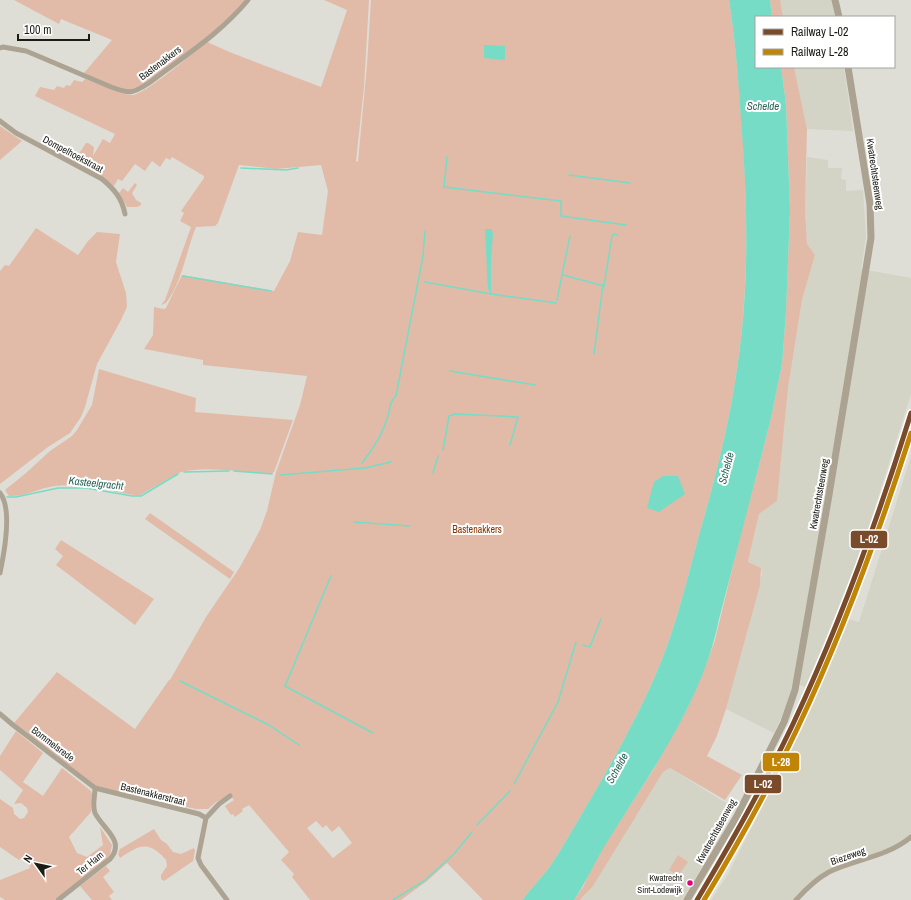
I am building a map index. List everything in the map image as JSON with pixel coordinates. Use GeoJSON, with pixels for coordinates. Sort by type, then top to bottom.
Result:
{"type":"FeatureCollection","features":[{"type":"Feature","properties":{"kind":"street","name":"Bastenakkers"},"geometry":{"type":"LineString","coordinates":[[0,48],[3,47],[26,51],[111,87],[122,91],[131,92],[138,90],[149,83],[215,32],[234,16],[248,0]]}},
{"type":"Feature","properties":{"kind":"street"},"geometry":{"type":"LineString","coordinates":[[836,0],[839,16]]}},
{"type":"Feature","properties":{"kind":"street","name":"Kwatrechtsteenweg"},"geometry":{"type":"LineString","coordinates":[[687,900],[737,816],[784,722],[794,690],[830,488],[871,238],[870,204],[848,68]]}},
{"type":"Feature","properties":{"kind":"street","name":"Dompelhoekstraat"},"geometry":{"type":"LineString","coordinates":[[0,121],[16,134],[102,179],[118,194],[123,204],[125,214]]}},
{"type":"Feature","properties":{"kind":"street"},"geometry":{"type":"LineString","coordinates":[[0,493],[5,502],[6,516],[0,573]]}},
{"type":"Feature","properties":{"kind":"street","name":"Bommelsrede"},"geometry":{"type":"LineString","coordinates":[[0,714],[95,788]]}},
{"type":"Feature","properties":{"kind":"street","name":"Bastenakkerstraat"},"geometry":{"type":"LineString","coordinates":[[95,788],[199,814],[206,820]]}},
{"type":"Feature","properties":{"kind":"street","name":"Ter Ham"},"geometry":{"type":"LineString","coordinates":[[58,900],[110,859],[116,851],[114,840],[95,813],[95,788]]}},
{"type":"Feature","properties":{"kind":"street"},"geometry":{"type":"LineString","coordinates":[[227,900],[201,865],[198,858],[206,820],[219,804],[230,796]]}},
{"type":"Feature","properties":{"kind":"street","name":"Biezeweg"},"geometry":{"type":"LineString","coordinates":[[796,900],[804,890],[829,872],[882,854],[910,838]]}},
{"type":"Feature","properties":{"kind":"shaded area"},"geometry":{"type":"Polygon","coordinates":[[[780,0],[832,0],[835,16],[783,16],[780,0]]]}},
{"type":"Feature","properties":{"kind":"shaded area"},"geometry":{"type":"Polygon","coordinates":[[[794,68],[844,68],[853,131],[807,129],[794,68]]]}},
{"type":"Feature","properties":{"kind":"shaded area"},"geometry":{"type":"Polygon","coordinates":[[[807,157],[828,160],[828,168],[842,168],[841,179],[846,180],[846,191],[863,190],[866,236],[861,269],[911,278],[911,394],[863,545],[823,645],[805,687],[793,683],[785,710],[774,733],[726,709],[762,574],[761,568],[748,563],[759,514],[777,501],[788,388],[802,300],[815,255],[807,244],[805,209],[807,157]]]}},
{"type":"Feature","properties":{"kind":"shaded area"},"geometry":{"type":"Polygon","coordinates":[[[911,456],[911,837],[899,845],[829,872],[796,900],[711,900],[728,874],[796,740],[848,619],[859,622],[911,456]]]}},
{"type":"Feature","properties":{"kind":"shaded area"},"geometry":{"type":"Polygon","coordinates":[[[670,768],[734,808],[720,837],[682,900],[580,900],[586,894],[663,772],[670,768]]]}},
{"type":"Feature","properties":{"kind":"green space"},"geometry":{"type":"Polygon","coordinates":[[[14,0],[246,0],[224,22],[166,69],[140,87],[133,90],[127,90],[108,84],[84,73],[112,40],[61,19],[59,24],[14,0]]]}},
{"type":"Feature","properties":{"kind":"green space","name":"Bastenakkers"},"geometry":{"type":"Polygon","coordinates":[[[324,0],[369,0],[364,87],[356,161],[358,162],[367,65],[371,0],[729,0],[742,129],[746,219],[744,309],[730,412],[710,497],[686,585],[661,662],[627,735],[587,805],[549,868],[522,900],[483,900],[447,863],[427,881],[401,900],[310,900],[292,877],[294,874],[281,860],[289,852],[249,805],[242,809],[243,811],[235,817],[233,814],[231,815],[225,806],[234,800],[230,795],[216,802],[208,809],[196,809],[97,787],[14,723],[57,672],[135,729],[170,680],[206,617],[240,567],[260,530],[267,511],[276,472],[300,405],[307,376],[203,365],[203,360],[144,349],[153,335],[154,307],[166,308],[182,275],[274,291],[290,261],[298,232],[322,235],[328,191],[321,165],[276,169],[239,165],[218,223],[215,226],[196,227],[176,286],[166,303],[161,305],[165,300],[191,227],[180,221],[184,213],[181,211],[204,176],[172,157],[170,160],[166,158],[160,167],[152,161],[145,171],[135,164],[122,181],[118,179],[114,186],[91,171],[54,152],[57,148],[74,156],[78,155],[86,143],[88,143],[94,147],[93,156],[103,139],[110,143],[115,134],[35,96],[40,87],[54,90],[57,86],[64,88],[66,85],[70,86],[74,80],[82,82],[85,79],[115,91],[132,95],[158,81],[207,42],[321,87],[347,10],[324,0]],[[316,821],[307,828],[333,858],[352,843],[339,826],[332,832],[326,825],[323,828],[316,821]]]}},
{"type":"Feature","properties":{"kind":"green space"},"geometry":{"type":"Polygon","coordinates":[[[770,0],[780,0],[783,16],[772,16],[770,0]]]}},
{"type":"Feature","properties":{"kind":"green space"},"geometry":{"type":"Polygon","coordinates":[[[781,68],[794,68],[807,129],[805,209],[807,244],[815,255],[802,300],[788,388],[777,501],[759,514],[748,562],[761,568],[760,585],[726,709],[716,738],[707,756],[742,775],[725,800],[670,768],[663,772],[593,886],[580,900],[574,900],[583,887],[597,857],[653,770],[688,707],[715,640],[743,524],[771,418],[782,364],[786,312],[790,210],[786,104],[781,68]]]}},
{"type":"Feature","properties":{"kind":"green space"},"geometry":{"type":"Polygon","coordinates":[[[0,126],[22,141],[0,160],[0,126]]]}},
{"type":"Feature","properties":{"kind":"green space"},"geometry":{"type":"Polygon","coordinates":[[[135,183],[137,185],[132,193],[141,205],[137,207],[127,207],[119,193],[123,188],[128,192],[135,183]]]}},
{"type":"Feature","properties":{"kind":"green space"},"geometry":{"type":"Polygon","coordinates":[[[36,228],[78,255],[88,241],[97,232],[120,234],[116,262],[126,293],[127,307],[97,364],[85,407],[81,417],[70,433],[48,447],[0,484],[0,271],[5,265],[9,266],[36,228]]]}},
{"type":"Feature","properties":{"kind":"green space"},"geometry":{"type":"Polygon","coordinates":[[[99,369],[196,398],[195,412],[293,420],[274,472],[271,474],[214,469],[192,470],[181,472],[138,496],[96,488],[65,485],[9,496],[5,490],[50,451],[72,436],[77,430],[92,405],[99,369]]]}},
{"type":"Feature","properties":{"kind":"green space"},"geometry":{"type":"Polygon","coordinates":[[[150,513],[234,572],[230,579],[145,519],[150,513]]]}},
{"type":"Feature","properties":{"kind":"green space"},"geometry":{"type":"Polygon","coordinates":[[[61,540],[154,599],[135,625],[56,565],[63,556],[55,549],[61,540]]]}},
{"type":"Feature","properties":{"kind":"green space"},"geometry":{"type":"Polygon","coordinates":[[[16,731],[43,753],[23,782],[43,796],[62,768],[91,791],[91,812],[69,837],[77,853],[87,857],[103,845],[100,827],[112,845],[110,855],[103,863],[54,900],[5,900],[0,897],[0,880],[30,868],[28,859],[22,857],[19,860],[0,847],[0,799],[13,808],[14,814],[20,819],[24,818],[28,812],[27,808],[21,803],[14,804],[23,790],[0,770],[0,756],[16,731]]]}},
{"type":"Feature","properties":{"kind":"green space"},"geometry":{"type":"Polygon","coordinates":[[[154,829],[161,840],[167,844],[173,852],[181,854],[194,848],[195,851],[193,861],[164,881],[161,879],[161,875],[167,866],[166,860],[154,849],[149,847],[139,848],[120,858],[118,854],[120,849],[154,829]]]}},
{"type":"Feature","properties":{"kind":"green space"},"geometry":{"type":"Polygon","coordinates":[[[678,855],[688,862],[678,876],[669,870],[678,855]]]}},
{"type":"Feature","properties":{"kind":"green space"},"geometry":{"type":"Polygon","coordinates":[[[106,866],[110,871],[103,877],[114,892],[109,896],[112,900],[92,900],[80,886],[106,866]]]}},
{"type":"Feature","properties":{"kind":"water","name":"Schelde"},"geometry":{"type":"Polygon","coordinates":[[[729,0],[770,0],[772,16],[755,16],[755,68],[781,68],[786,104],[790,210],[786,312],[782,364],[771,418],[711,649],[689,706],[674,734],[604,847],[574,900],[522,900],[549,868],[560,851],[627,735],[639,711],[667,647],[710,497],[734,390],[744,310],[746,222],[744,163],[729,0]]]}},
{"type":"Feature","properties":{"kind":"water"},"geometry":{"type":"Polygon","coordinates":[[[484,45],[505,46],[505,60],[484,58],[484,45]]]}},
{"type":"Feature","properties":{"kind":"water"},"geometry":{"type":"Polygon","coordinates":[[[485,229],[491,229],[493,233],[491,288],[488,290],[485,229]]]}},
{"type":"Feature","properties":{"kind":"water"},"geometry":{"type":"Polygon","coordinates":[[[663,476],[678,476],[685,494],[659,512],[647,508],[654,482],[663,476]]]}},
{"type":"Feature","properties":{"kind":"waterway"},"geometry":{"type":"LineString","coordinates":[[447,157],[444,187],[561,201],[561,216],[626,225]]}},
{"type":"Feature","properties":{"kind":"waterway"},"geometry":{"type":"LineString","coordinates":[[241,168],[286,170],[298,168]]}},
{"type":"Feature","properties":{"kind":"waterway"},"geometry":{"type":"LineString","coordinates":[[569,175],[630,183]]}},
{"type":"Feature","properties":{"kind":"waterway"},"geometry":{"type":"LineString","coordinates":[[362,463],[381,435],[386,423],[391,402],[396,396],[423,256],[425,231]]}},
{"type":"Feature","properties":{"kind":"waterway"},"geometry":{"type":"LineString","coordinates":[[563,275],[604,286],[612,236],[614,234],[617,235]]}},
{"type":"Feature","properties":{"kind":"waterway"},"geometry":{"type":"LineString","coordinates":[[557,300],[570,236]]}},
{"type":"Feature","properties":{"kind":"waterway"},"geometry":{"type":"LineString","coordinates":[[183,276],[271,291]]}},
{"type":"Feature","properties":{"kind":"waterway"},"geometry":{"type":"LineString","coordinates":[[425,282],[491,294],[556,303]]}},
{"type":"Feature","properties":{"kind":"waterway"},"geometry":{"type":"LineString","coordinates":[[594,354],[603,285]]}},
{"type":"Feature","properties":{"kind":"waterway"},"geometry":{"type":"LineString","coordinates":[[490,288],[491,294]]}},
{"type":"Feature","properties":{"kind":"waterway"},"geometry":{"type":"LineString","coordinates":[[450,371],[535,385]]}},
{"type":"Feature","properties":{"kind":"waterway"},"geometry":{"type":"LineString","coordinates":[[443,450],[449,416],[455,414],[518,417],[510,445]]}},
{"type":"Feature","properties":{"kind":"waterway"},"geometry":{"type":"LineString","coordinates":[[433,473],[438,456]]}},
{"type":"Feature","properties":{"kind":"waterway"},"geometry":{"type":"LineString","coordinates":[[280,475],[365,468],[391,462]]}},
{"type":"Feature","properties":{"kind":"waterway"},"geometry":{"type":"LineString","coordinates":[[184,472],[229,471]]}},
{"type":"Feature","properties":{"kind":"waterway"},"geometry":{"type":"LineString","coordinates":[[234,471],[272,474]]}},
{"type":"Feature","properties":{"kind":"waterway","name":"Kasteelgracht"},"geometry":{"type":"LineString","coordinates":[[7,497],[16,497],[58,488],[86,488],[132,496],[141,496],[178,474]]}},
{"type":"Feature","properties":{"kind":"waterway"},"geometry":{"type":"LineString","coordinates":[[354,522],[410,526]]}},
{"type":"Feature","properties":{"kind":"waterway"},"geometry":{"type":"LineString","coordinates":[[331,576],[285,686],[373,733]]}},
{"type":"Feature","properties":{"kind":"waterway"},"geometry":{"type":"LineString","coordinates":[[583,645],[590,647],[601,619]]}},
{"type":"Feature","properties":{"kind":"waterway"},"geometry":{"type":"LineString","coordinates":[[514,784],[558,702],[576,642]]}},
{"type":"Feature","properties":{"kind":"waterway"},"geometry":{"type":"LineString","coordinates":[[180,681],[269,725],[299,745]]}},
{"type":"Feature","properties":{"kind":"waterway"},"geometry":{"type":"LineString","coordinates":[[477,825],[510,791]]}},
{"type":"Feature","properties":{"kind":"waterway"},"geometry":{"type":"LineString","coordinates":[[393,900],[424,881],[453,855],[472,832]]}},
{"type":"Feature","properties":{"kind":"rail line","name":"L-02"},"geometry":{"type":"LineString","coordinates":[[697,900],[735,835],[782,747],[827,648],[872,532],[911,413]]}},
{"type":"Feature","properties":{"kind":"rail line","name":"L-28"},"geometry":{"type":"LineString","coordinates":[[704,900],[765,793],[830,655],[859,582],[911,433]]}},
{"type":"Feature","properties":{"kind":"place","name":"Kwatrecht Sint-Lodewijk"},"geometry":{"type":"Point","coordinates":[690,883]}}]}
